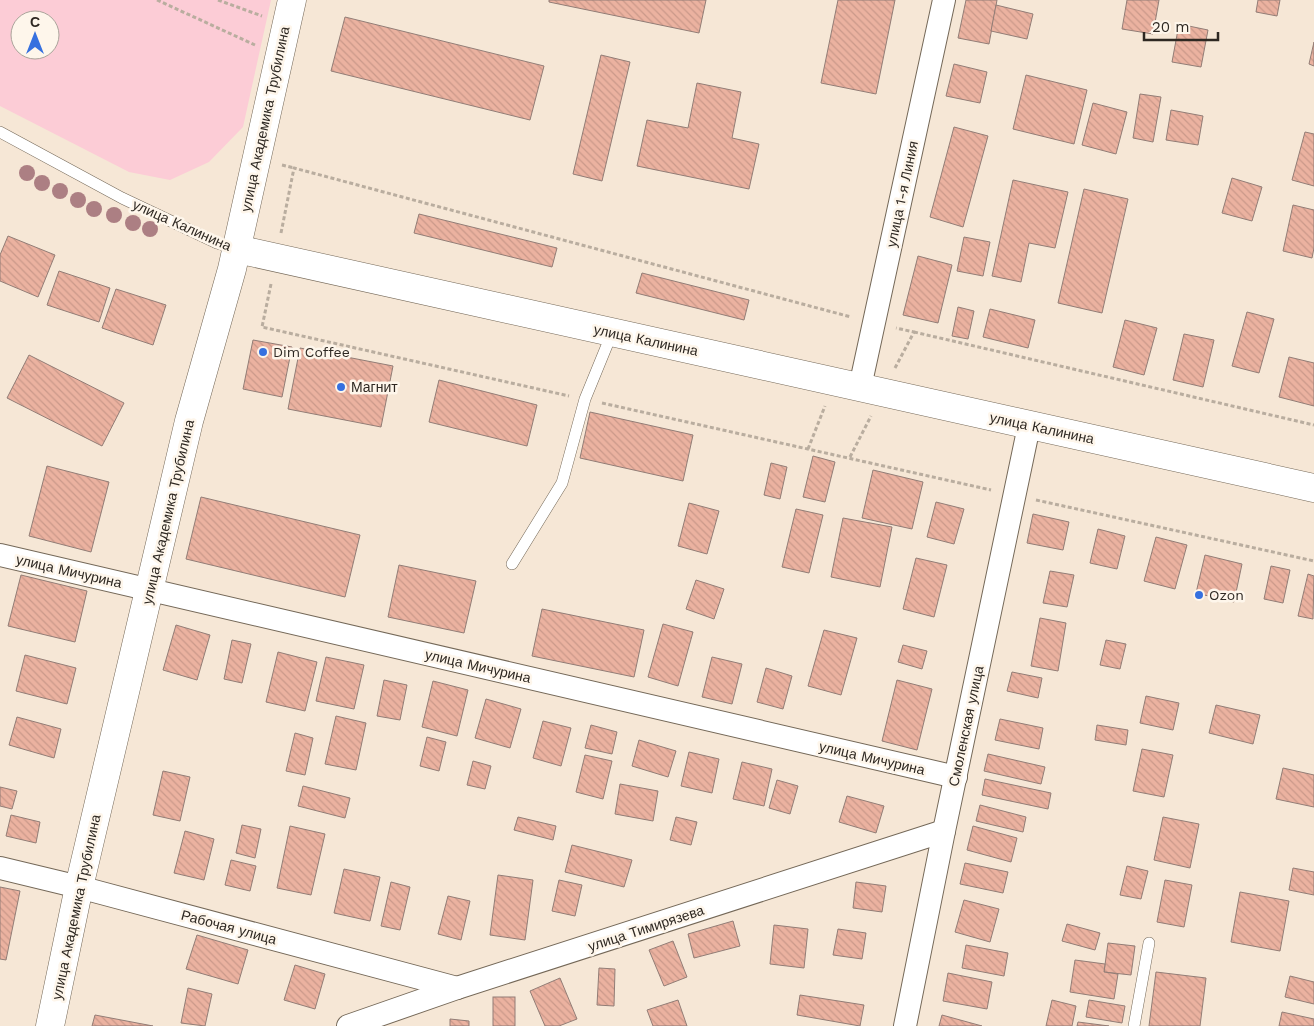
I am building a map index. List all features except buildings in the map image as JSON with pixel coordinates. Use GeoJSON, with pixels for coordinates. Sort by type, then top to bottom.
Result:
{"type":"FeatureCollection","features":[{"type":"Feature","properties":{"kind":"main road","name":"улица Академика Трубилина"},"geometry":{"type":"LineString","coordinates":[[50,1026],[79,887],[189,421],[237,250],[292,0]]}},
{"type":"Feature","properties":{"kind":"main road","name":"улица Калинина"},"geometry":{"type":"LineString","coordinates":[[237,250],[1314,488]]}},
{"type":"Feature","properties":{"kind":"street","name":"улица 1-я Линия"},"geometry":{"type":"LineString","coordinates":[[860,387],[944,0]]}},
{"type":"Feature","properties":{"kind":"street","name":"Смоленская улица"},"geometry":{"type":"LineString","coordinates":[[905,1026],[1029,426]]}},
{"type":"Feature","properties":{"kind":"street","name":"улица Мичурина"},"geometry":{"type":"LineString","coordinates":[[0,554],[956,777]]}},
{"type":"Feature","properties":{"kind":"street","name":"улица Тимирязева"},"geometry":{"type":"LineString","coordinates":[[348,1026],[457,988],[944,831]]}},
{"type":"Feature","properties":{"kind":"street","name":"Рабочая улица"},"geometry":{"type":"LineString","coordinates":[[0,868],[79,887],[457,988]]}},
{"type":"Feature","properties":{"kind":"lane","name":"улица Калинина"},"geometry":{"type":"LineString","coordinates":[[0,132],[122,198],[217,243],[237,250]]}},
{"type":"Feature","properties":{"kind":"lane"},"geometry":{"type":"LineString","coordinates":[[512,564],[562,483],[585,399],[612,333]]}},
{"type":"Feature","properties":{"kind":"lane"},"geometry":{"type":"LineString","coordinates":[[1134,1026],[1149,943]]}},
{"type":"Feature","properties":{"kind":"path"},"geometry":{"type":"LineString","coordinates":[[158,0],[260,48]]}},
{"type":"Feature","properties":{"kind":"path"},"geometry":{"type":"LineString","coordinates":[[218,0],[267,18]]}},
{"type":"Feature","properties":{"kind":"path"},"geometry":{"type":"LineString","coordinates":[[914,332],[1314,426]]}},
{"type":"Feature","properties":{"kind":"path"},"geometry":{"type":"LineString","coordinates":[[850,457],[1314,562]]}},
{"type":"Feature","properties":{"kind":"shaded area"},"geometry":{"type":"Polygon","coordinates":[[[0,0],[271,0],[243,127],[209,162],[170,180],[129,172],[0,106],[0,0]]]}},
{"type":"Feature","properties":{"kind":"place","name":"Dim Coffee"},"geometry":{"type":"Point","coordinates":[263,352]}},
{"type":"Feature","properties":{"kind":"place","name":"Магнит"},"geometry":{"type":"Point","coordinates":[341,387]}},
{"type":"Feature","properties":{"kind":"place","name":"Ozon"},"geometry":{"type":"Point","coordinates":[1199,595]}}]}
